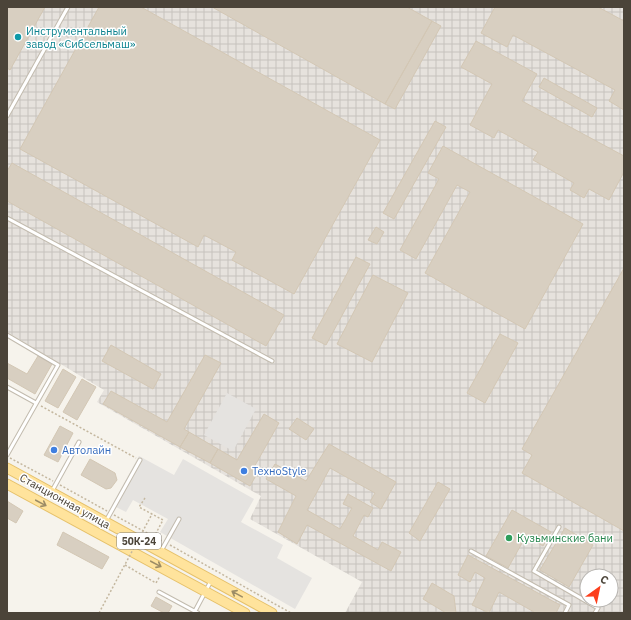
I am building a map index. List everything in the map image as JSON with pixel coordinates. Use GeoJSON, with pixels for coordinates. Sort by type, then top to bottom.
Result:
{"type":"FeatureCollection","features":[{"type":"Feature","properties":{"kind":"main road","name":"Станционная улица"},"geometry":{"type":"LineString","coordinates":[[7,468],[272,613]]}},
{"type":"Feature","properties":{"kind":"main road","name":"Станционная улица"},"geometry":{"type":"LineString","coordinates":[[7,484],[245,613]]}},
{"type":"Feature","properties":{"kind":"lane"},"geometry":{"type":"LineString","coordinates":[[7,116],[68,7]]}},
{"type":"Feature","properties":{"kind":"lane"},"geometry":{"type":"LineString","coordinates":[[7,218],[272,361]]}},
{"type":"Feature","properties":{"kind":"lane"},"geometry":{"type":"LineString","coordinates":[[7,336],[58,365],[7,456]]}},
{"type":"Feature","properties":{"kind":"lane"},"geometry":{"type":"LineString","coordinates":[[7,387],[36,404]]}},
{"type":"Feature","properties":{"kind":"lane"},"geometry":{"type":"LineString","coordinates":[[51,492],[79,442]]}},
{"type":"Feature","properties":{"kind":"lane"},"geometry":{"type":"LineString","coordinates":[[105,522],[140,460]]}},
{"type":"Feature","properties":{"kind":"lane"},"geometry":{"type":"LineString","coordinates":[[160,552],[179,519]]}},
{"type":"Feature","properties":{"kind":"lane"},"geometry":{"type":"LineString","coordinates":[[559,527],[534,571],[598,608],[595,613]]}},
{"type":"Feature","properties":{"kind":"lane"},"geometry":{"type":"LineString","coordinates":[[471,551],[569,605],[565,613]]}},
{"type":"Feature","properties":{"kind":"lane"},"geometry":{"type":"LineString","coordinates":[[159,592],[197,612],[212,580]]}},
{"type":"Feature","properties":{"kind":"path"},"geometry":{"type":"LineString","coordinates":[[36,404],[140,460]]}},
{"type":"Feature","properties":{"kind":"path"},"geometry":{"type":"LineString","coordinates":[[7,456],[291,613]]}},
{"type":"Feature","properties":{"kind":"path"},"geometry":{"type":"LineString","coordinates":[[145,498],[139,507],[163,520],[154,537]]}},
{"type":"Feature","properties":{"kind":"path"},"geometry":{"type":"LineString","coordinates":[[99,613],[152,514]]}},
{"type":"Feature","properties":{"kind":"path"},"geometry":{"type":"LineString","coordinates":[[125,565],[156,583]]}},
{"type":"Feature","properties":{"kind":"shaded area"},"geometry":{"type":"Polygon","coordinates":[[[7,7],[624,7],[624,613],[345,613],[362,582],[250,519],[261,496],[97,402],[104,390],[7,332],[7,7]]]}},
{"type":"Feature","properties":{"kind":"shaded area"},"geometry":{"type":"Polygon","coordinates":[[[227,393],[256,409],[233,451],[204,435],[227,393]]]}},
{"type":"Feature","properties":{"kind":"shaded area"},"geometry":{"type":"Polygon","coordinates":[[[139,456],[174,475],[183,459],[254,499],[241,522],[283,545],[277,558],[312,578],[295,609],[160,532],[168,519],[133,500],[126,512],[112,505],[139,456]]]}},
{"type":"Feature","properties":{"kind":"building","name":"Инструментальный завод «Сибсельмаш»"},"geometry":{"type":"Polygon","coordinates":[[[7,7],[45,7],[10,70],[7,68],[7,7]]]}},
{"type":"Feature","properties":{"kind":"building"},"geometry":{"type":"Polygon","coordinates":[[[99,7],[141,7],[380,140],[294,294],[232,260],[236,252],[204,235],[198,247],[20,149],[99,7]]]}},
{"type":"Feature","properties":{"kind":"building"},"geometry":{"type":"Polygon","coordinates":[[[212,7],[407,7],[432,21],[385,104],[212,7]]]}},
{"type":"Feature","properties":{"kind":"building"},"geometry":{"type":"Polygon","coordinates":[[[495,7],[598,7],[624,21],[624,110],[609,101],[615,90],[513,35],[507,47],[481,33],[495,7]]]}},
{"type":"Feature","properties":{"kind":"building"},"geometry":{"type":"Polygon","coordinates":[[[432,21],[441,26],[395,109],[385,104],[432,21]]]}},
{"type":"Feature","properties":{"kind":"building"},"geometry":{"type":"Polygon","coordinates":[[[476,41],[537,74],[522,101],[624,156],[624,172],[609,200],[589,189],[584,198],[570,190],[574,183],[533,160],[538,152],[498,130],[494,138],[470,125],[492,84],[461,67],[476,41]]]}},
{"type":"Feature","properties":{"kind":"building"},"geometry":{"type":"Polygon","coordinates":[[[544,78],[597,108],[592,117],[539,87],[544,78]]]}},
{"type":"Feature","properties":{"kind":"building"},"geometry":{"type":"Polygon","coordinates":[[[435,121],[446,127],[394,219],[383,213],[435,121]]]}},
{"type":"Feature","properties":{"kind":"building"},"geometry":{"type":"Polygon","coordinates":[[[443,146],[583,224],[525,329],[425,273],[470,192],[457,185],[416,259],[400,250],[439,179],[428,173],[443,146]]]}},
{"type":"Feature","properties":{"kind":"building"},"geometry":{"type":"Polygon","coordinates":[[[12,163],[284,315],[266,346],[7,201],[7,171],[12,163]]]}},
{"type":"Feature","properties":{"kind":"building"},"geometry":{"type":"Polygon","coordinates":[[[376,227],[384,232],[377,244],[368,240],[376,227]]]}},
{"type":"Feature","properties":{"kind":"building"},"geometry":{"type":"Polygon","coordinates":[[[356,257],[370,264],[326,345],[312,338],[356,257]]]}},
{"type":"Feature","properties":{"kind":"building"},"geometry":{"type":"Polygon","coordinates":[[[624,268],[624,531],[522,473],[532,455],[522,449],[624,268]]]}},
{"type":"Feature","properties":{"kind":"building"},"geometry":{"type":"Polygon","coordinates":[[[373,275],[408,293],[372,362],[337,344],[373,275]]]}},
{"type":"Feature","properties":{"kind":"building"},"geometry":{"type":"Polygon","coordinates":[[[500,334],[518,343],[485,403],[467,393],[500,334]]]}},
{"type":"Feature","properties":{"kind":"building"},"geometry":{"type":"Polygon","coordinates":[[[111,345],[161,374],[153,389],[102,361],[111,345]]]}},
{"type":"Feature","properties":{"kind":"building"},"geometry":{"type":"Polygon","coordinates":[[[205,355],[221,363],[184,429],[189,432],[180,447],[103,404],[111,391],[167,422],[205,355]]]}},
{"type":"Feature","properties":{"kind":"building"},"geometry":{"type":"Polygon","coordinates":[[[38,356],[52,364],[35,394],[7,378],[7,363],[27,374],[38,356]]]}},
{"type":"Feature","properties":{"kind":"building"},"geometry":{"type":"Polygon","coordinates":[[[63,369],[76,377],[58,408],[45,401],[63,369]]]}},
{"type":"Feature","properties":{"kind":"building"},"geometry":{"type":"Polygon","coordinates":[[[82,379],[96,387],[77,420],[63,412],[82,379]]]}},
{"type":"Feature","properties":{"kind":"building"},"geometry":{"type":"Polygon","coordinates":[[[264,414],[279,423],[253,469],[258,472],[250,486],[210,463],[218,449],[237,460],[264,414]]]}},
{"type":"Feature","properties":{"kind":"building"},"geometry":{"type":"Polygon","coordinates":[[[297,418],[314,429],[306,440],[289,429],[297,418]]]}},
{"type":"Feature","properties":{"kind":"building"},"geometry":{"type":"Polygon","coordinates":[[[60,426],[73,433],[58,462],[44,455],[60,426]]]}},
{"type":"Feature","properties":{"kind":"building"},"geometry":{"type":"Polygon","coordinates":[[[189,432],[218,449],[210,463],[180,447],[189,432]]]}},
{"type":"Feature","properties":{"kind":"building"},"geometry":{"type":"Polygon","coordinates":[[[329,444],[396,482],[381,509],[370,502],[375,493],[330,468],[307,510],[340,529],[352,508],[343,504],[348,494],[373,508],[368,517],[364,515],[353,536],[378,550],[382,542],[401,552],[391,571],[307,525],[297,544],[278,532],[296,496],[266,479],[275,464],[306,481],[329,444]]]}},
{"type":"Feature","properties":{"kind":"building"},"geometry":{"type":"Polygon","coordinates":[[[90,459],[115,473],[117,480],[111,488],[106,489],[81,475],[90,459]]]}},
{"type":"Feature","properties":{"kind":"building"},"geometry":{"type":"Polygon","coordinates":[[[438,482],[450,489],[420,541],[409,533],[438,482]]]}},
{"type":"Feature","properties":{"kind":"building"},"geometry":{"type":"Polygon","coordinates":[[[7,501],[23,511],[16,523],[7,518],[7,501]]]}},
{"type":"Feature","properties":{"kind":"building"},"geometry":{"type":"Polygon","coordinates":[[[512,510],[551,532],[543,546],[526,536],[508,568],[486,556],[512,510]]]}},
{"type":"Feature","properties":{"kind":"building"},"geometry":{"type":"Polygon","coordinates":[[[565,528],[593,545],[569,587],[540,570],[565,528]]]}},
{"type":"Feature","properties":{"kind":"building"},"geometry":{"type":"Polygon","coordinates":[[[63,532],[109,557],[102,569],[57,545],[63,532]]]}},
{"type":"Feature","properties":{"kind":"building"},"geometry":{"type":"Polygon","coordinates":[[[468,555],[560,605],[556,613],[533,613],[534,612],[499,592],[489,613],[472,605],[485,578],[475,572],[470,582],[458,575],[468,555]]]}},
{"type":"Feature","properties":{"kind":"building"},"geometry":{"type":"Polygon","coordinates":[[[432,583],[454,596],[456,613],[446,613],[423,599],[432,583]]]}},
{"type":"Feature","properties":{"kind":"building"},"geometry":{"type":"Polygon","coordinates":[[[156,597],[172,606],[168,613],[164,613],[151,606],[156,597]]]}},
{"type":"Feature","properties":{"kind":"place","name":"Инструментальный завод «Сибсельмаш»"},"geometry":{"type":"Point","coordinates":[18,37]}},
{"type":"Feature","properties":{"kind":"place","name":"Автолайн"},"geometry":{"type":"Point","coordinates":[54,450]}},
{"type":"Feature","properties":{"kind":"place","name":"ТехноStyle"},"geometry":{"type":"Point","coordinates":[244,471]}},
{"type":"Feature","properties":{"kind":"place","name":"Кузьминские бани"},"geometry":{"type":"Point","coordinates":[509,538]}}]}
